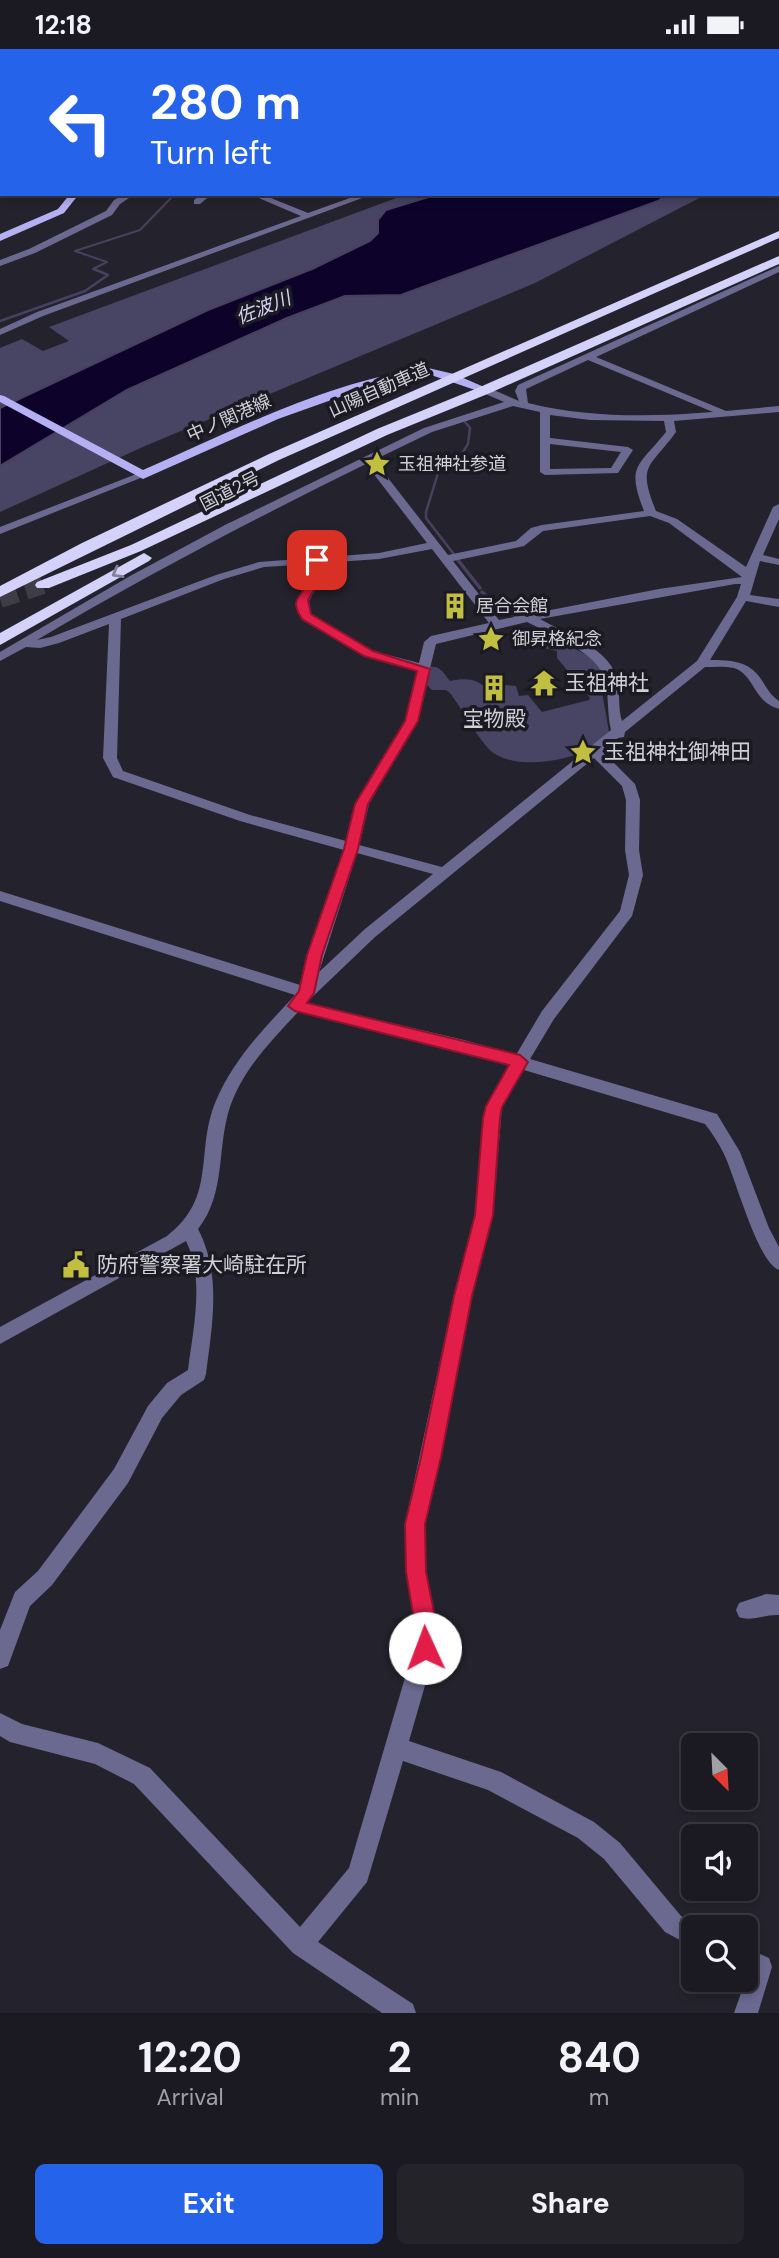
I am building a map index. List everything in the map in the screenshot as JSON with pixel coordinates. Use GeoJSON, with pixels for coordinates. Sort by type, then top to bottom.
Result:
{"type":"FeatureCollection","features":[{"type":"Feature","properties":{"kind":"highway","name":"山陽自動車道"},"geometry":{"type":"LineString","coordinates":[[0,579],[197,481],[431,382],[779,225]]}},
{"type":"Feature","properties":{"kind":"highway","name":"山陽自動車道"},"geometry":{"type":"LineString","coordinates":[[458,370],[779,234]]}},
{"type":"Feature","properties":{"kind":"highway","name":"国道2号"},"geometry":{"type":"LineString","coordinates":[[43,585],[135,548],[312,464],[779,260]]}},
{"type":"Feature","properties":{"kind":"highway","name":"山陽自動車道"},"geometry":{"type":"LineString","coordinates":[[0,592],[87,546],[431,382]]}},
{"type":"Feature","properties":{"kind":"highway","name":"国道2号"},"geometry":{"type":"LineString","coordinates":[[0,640],[197,530],[290,483],[474,399],[485,390]]}},
{"type":"Feature","properties":{"kind":"highway"},"geometry":{"type":"LineString","coordinates":[[0,599],[87,546]]}},
{"type":"Feature","properties":{"kind":"main road"},"geometry":{"type":"LineString","coordinates":[[0,238],[61,211],[73,196]]}},
{"type":"Feature","properties":{"kind":"main road","name":"中ノ関港線"},"geometry":{"type":"LineString","coordinates":[[143,475],[274,417],[388,376],[428,371],[450,376],[485,390]]}},
{"type":"Feature","properties":{"kind":"main road"},"geometry":{"type":"LineString","coordinates":[[0,398],[143,475]]}},
{"type":"Feature","properties":{"kind":"street"},"geometry":{"type":"LineString","coordinates":[[0,263],[32,251],[109,213],[117,202],[128,196]]}},
{"type":"Feature","properties":{"kind":"street"},"geometry":{"type":"LineString","coordinates":[[197,202],[205,196]]}},
{"type":"Feature","properties":{"kind":"street"},"geometry":{"type":"LineString","coordinates":[[258,196],[304,214]]}},
{"type":"Feature","properties":{"kind":"street"},"geometry":{"type":"LineString","coordinates":[[0,332],[40,314],[364,196]]}},
{"type":"Feature","properties":{"kind":"street"},"geometry":{"type":"LineString","coordinates":[[284,226],[304,214],[335,207]]}},
{"type":"Feature","properties":{"kind":"street"},"geometry":{"type":"LineString","coordinates":[[22,643],[40,644],[55,640],[116,616],[144,590],[229,527],[428,430],[524,401],[520,391],[522,387],[779,269]]}},
{"type":"Feature","properties":{"kind":"street"},"geometry":{"type":"LineString","coordinates":[[589,356],[727,414]]}},
{"type":"Feature","properties":{"kind":"street"},"geometry":{"type":"LineString","coordinates":[[485,390],[515,405],[607,418],[669,418],[779,409]]}},
{"type":"Feature","properties":{"kind":"street"},"geometry":{"type":"LineString","coordinates":[[544,440],[628,450],[614,471],[545,472],[544,440],[545,410]]}},
{"type":"Feature","properties":{"kind":"street"},"geometry":{"type":"LineString","coordinates":[[651,513],[640,486],[640,471],[671,432],[669,418]]}},
{"type":"Feature","properties":{"kind":"street"},"geometry":{"type":"LineString","coordinates":[[368,459],[496,624]]}},
{"type":"Feature","properties":{"kind":"street"},"geometry":{"type":"LineString","coordinates":[[0,531],[143,475]]}},
{"type":"Feature","properties":{"kind":"street"},"geometry":{"type":"LineString","coordinates":[[0,1336],[173,1241],[189,1229],[201,1215],[206,1200],[217,1129],[228,1091],[251,1053],[301,999],[370,933],[619,734],[702,663],[743,597],[756,557],[779,507]]}},
{"type":"Feature","properties":{"kind":"street"},"geometry":{"type":"LineString","coordinates":[[446,559],[520,544],[530,533],[542,528],[651,513],[682,526],[748,577]]}},
{"type":"Feature","properties":{"kind":"street"},"geometry":{"type":"LineString","coordinates":[[0,657],[22,643],[144,590],[263,564],[379,556],[435,545]]}},
{"type":"Feature","properties":{"kind":"street"},"geometry":{"type":"LineString","coordinates":[[756,557],[779,562]]}},
{"type":"Feature","properties":{"kind":"street"},"geometry":{"type":"LineString","coordinates":[[317,560],[314,580],[302,600],[302,610],[306,617],[369,654],[424,669]]}},
{"type":"Feature","properties":{"kind":"street"},"geometry":{"type":"LineString","coordinates":[[301,999],[351,849],[362,804],[411,721],[427,650],[435,639],[496,624],[748,577]]}},
{"type":"Feature","properties":{"kind":"street"},"geometry":{"type":"LineString","coordinates":[[743,597],[779,603]]}},
{"type":"Feature","properties":{"kind":"street"},"geometry":{"type":"LineString","coordinates":[[116,616],[110,758],[118,774],[232,814],[351,849],[446,873]]}},
{"type":"Feature","properties":{"kind":"street"},"geometry":{"type":"LineString","coordinates":[[529,618],[603,661],[612,681],[613,712],[619,734]]}},
{"type":"Feature","properties":{"kind":"street"},"geometry":{"type":"LineString","coordinates":[[702,663],[735,665],[746,670],[767,699],[779,705]]}},
{"type":"Feature","properties":{"kind":"street"},"geometry":{"type":"LineString","coordinates":[[301,1945],[359,1874],[428,1637],[416,1572],[415,1524],[463,1296],[484,1215],[494,1106],[572,981],[627,912],[633,894],[636,875],[632,850],[632,800],[628,784],[596,752]]}},
{"type":"Feature","properties":{"kind":"street"},"geometry":{"type":"LineString","coordinates":[[0,896],[301,999],[711,1119],[720,1129],[734,1159],[767,1247],[779,1262]]}},
{"type":"Feature","properties":{"kind":"street"},"geometry":{"type":"LineString","coordinates":[[0,1658],[23,1599],[45,1578],[121,1476],[155,1412],[174,1389],[197,1374],[204,1289],[199,1244],[189,1229]]}},
{"type":"Feature","properties":{"kind":"street"},"geometry":{"type":"LineString","coordinates":[[746,1610],[766,1604],[779,1605]]}},
{"type":"Feature","properties":{"kind":"street"},"geometry":{"type":"LineString","coordinates":[[4,1733],[98,1754],[142,1776],[301,1945],[404,2013]]}},
{"type":"Feature","properties":{"kind":"street"},"geometry":{"type":"LineString","coordinates":[[395,1747],[493,1780],[586,1830],[612,1851],[673,1924],[681,1928]]}},
{"type":"Feature","properties":{"kind":"street"},"geometry":{"type":"LineString","coordinates":[[746,2013],[752,1992]]}},
{"type":"Feature","properties":{"kind":"shaded area"},"geometry":{"type":"Polygon","coordinates":[[[402,196],[432,196],[386,210],[378,220],[378,233],[370,241],[312,269],[208,310],[0,408],[0,348],[22,339],[43,351],[69,341],[49,327],[402,196]]]}},
{"type":"Feature","properties":{"kind":"shaded area"},"geometry":{"type":"Polygon","coordinates":[[[665,196],[703,196],[535,283],[145,446],[0,512],[0,466],[127,390],[287,318],[345,296],[401,295],[658,201],[665,196]]]}},
{"type":"Feature","properties":{"kind":"shaded area"},"geometry":{"type":"Polygon","coordinates":[[[551,636],[596,660],[607,681],[602,692],[609,732],[592,747],[578,754],[536,762],[521,762],[496,755],[482,741],[450,693],[446,690],[432,690],[425,683],[428,667],[436,667],[450,681],[468,679],[478,682],[492,695],[504,692],[506,685],[516,686],[519,696],[528,695],[542,712],[589,700],[557,658],[557,651],[535,646],[535,642],[551,636]]]}},
{"type":"Feature","properties":{"kind":"water","name":"佐波川"},"geometry":{"type":"Polygon","coordinates":[[[432,196],[665,196],[658,201],[401,295],[345,296],[287,318],[127,390],[0,466],[0,408],[208,310],[312,269],[370,241],[378,233],[378,220],[386,210],[432,196]]]}},
{"type":"Feature","properties":{"kind":"waterway"},"geometry":{"type":"LineString","coordinates":[[98,271],[93,269],[107,262],[75,251],[140,230],[171,198],[170,196]]}},
{"type":"Feature","properties":{"kind":"waterway"},"geometry":{"type":"LineString","coordinates":[[0,321],[85,291],[108,275],[94,269]]}},
{"type":"Feature","properties":{"kind":"waterway"},"geometry":{"type":"LineString","coordinates":[[456,557],[426,518],[426,512],[438,473],[461,455],[468,444],[470,428],[465,422]]}},
{"type":"Feature","properties":{"kind":"waterway"},"geometry":{"type":"LineString","coordinates":[[454,555],[480,588]]}},
{"type":"Feature","properties":{"kind":"waterway"},"geometry":{"type":"LineString","coordinates":[[482,592],[495,604]]}},
{"type":"Feature","properties":{"kind":"waterway"},"geometry":{"type":"LineString","coordinates":[[501,608],[516,616]]}},
{"type":"Feature","properties":{"kind":"tunnel"},"geometry":{"type":"LineString","coordinates":[[0,599],[43,585]]}},
{"type":"Feature","properties":{"kind":"place","name":"玉祖神社参道"},"geometry":{"type":"Point","coordinates":[377,464]}},
{"type":"Feature","properties":{"kind":"place","name":"居合会館"},"geometry":{"type":"Point","coordinates":[455,606]}},
{"type":"Feature","properties":{"kind":"place","name":"御昇格紀念"},"geometry":{"type":"Point","coordinates":[491,639]}},
{"type":"Feature","properties":{"kind":"place","name":"玉祖神社"},"geometry":{"type":"Point","coordinates":[544,683]}},
{"type":"Feature","properties":{"kind":"place","name":"宝物殿"},"geometry":{"type":"Point","coordinates":[494,688]}},
{"type":"Feature","properties":{"kind":"place","name":"玉祖神社御神田"},"geometry":{"type":"Point","coordinates":[583,752]}},
{"type":"Feature","properties":{"kind":"place","name":"防府警察署大崎駐在所"},"geometry":{"type":"Point","coordinates":[76,1265]}},
{"type":"Feature","properties":{"kind":"route"},"geometry":{"type":"LineString","coordinates":[[317,560],[314,580],[301,605],[306,617],[369,654],[424,669],[411,721],[362,804],[351,849],[315,955],[306,993],[295,1006],[520,1062],[494,1106],[491,1118],[484,1215],[463,1296],[415,1524],[416,1572],[428,1637],[425,1648]]}}]}
